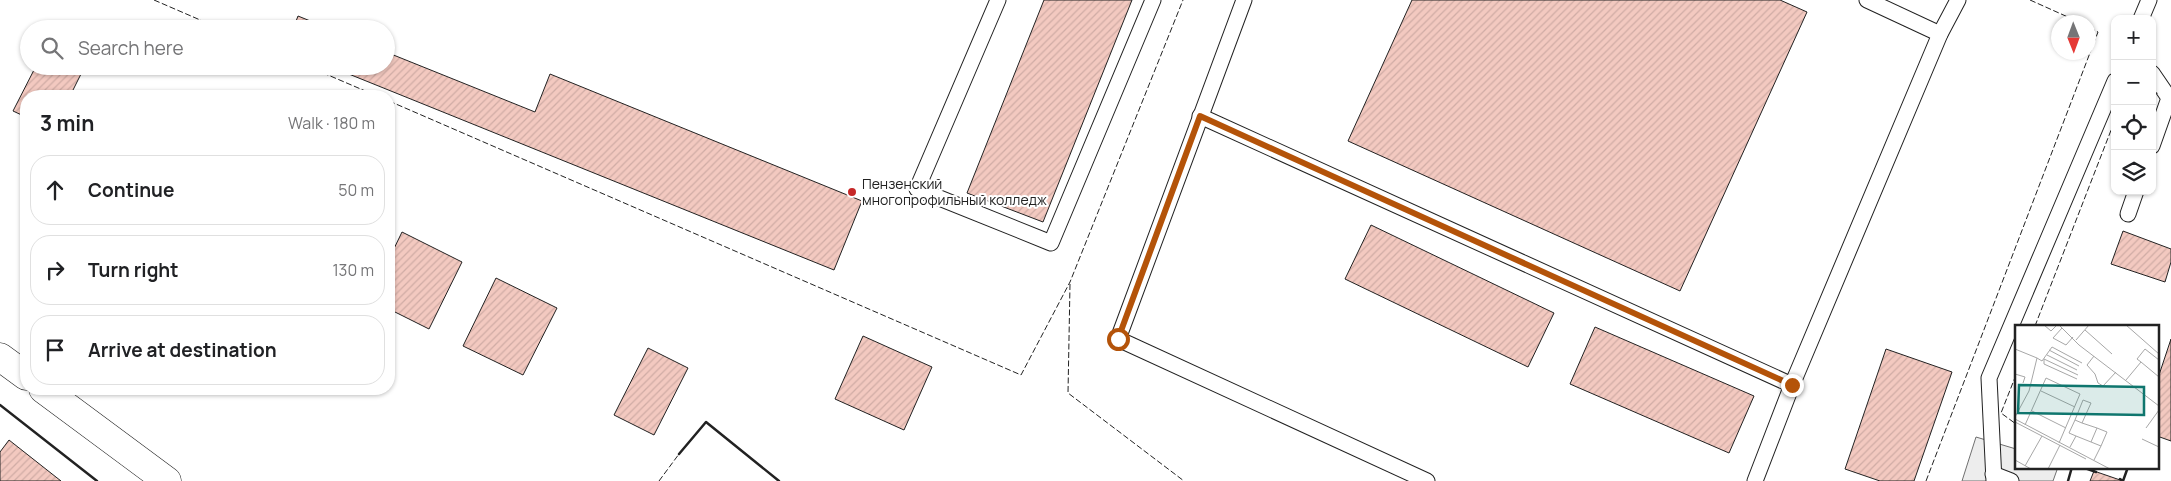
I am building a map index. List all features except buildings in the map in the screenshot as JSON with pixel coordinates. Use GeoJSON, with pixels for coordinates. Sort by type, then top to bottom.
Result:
{"type":"FeatureCollection","features":[{"type":"Feature","properties":{"kind":"street"},"geometry":{"type":"LineString","coordinates":[[0,357],[20,372]]}},
{"type":"Feature","properties":{"kind":"street"},"geometry":{"type":"LineString","coordinates":[[51,395],[167,481]]}},
{"type":"Feature","properties":{"kind":"lane"},"geometry":{"type":"LineString","coordinates":[[998,0],[917,188],[1051,243],[1153,0]]}},
{"type":"Feature","properties":{"kind":"lane"},"geometry":{"type":"LineString","coordinates":[[1244,0],[1118,339],[1427,481]]}},
{"type":"Feature","properties":{"kind":"lane"},"geometry":{"type":"LineString","coordinates":[[1867,0],[1940,34]]}},
{"type":"Feature","properties":{"kind":"lane"},"geometry":{"type":"LineString","coordinates":[[1755,481],[1792,385],[1940,34],[1958,0]]}},
{"type":"Feature","properties":{"kind":"lane"},"geometry":{"type":"LineString","coordinates":[[2143,15],[2149,0]]}},
{"type":"Feature","properties":{"kind":"lane"},"geometry":{"type":"LineString","coordinates":[[2156,79],[2169,98],[2156,135]]}},
{"type":"Feature","properties":{"kind":"lane"},"geometry":{"type":"LineString","coordinates":[[2011,481],[1993,477],[1989,378],[2111,90]]}},
{"type":"Feature","properties":{"kind":"lane"},"geometry":{"type":"LineString","coordinates":[[1200,116],[1792,385]]}},
{"type":"Feature","properties":{"kind":"lane"},"geometry":{"type":"LineString","coordinates":[[2128,214],[2135,195]]}},
{"type":"Feature","properties":{"kind":"shaded area"},"geometry":{"type":"Polygon","coordinates":[[[1976,437],[2015,449],[2015,468],[2058,468],[2053,481],[1962,481],[1976,437]]]}},
{"type":"Feature","properties":{"kind":"fence"},"geometry":{"type":"LineString","coordinates":[[154,0],[200,20]]}},
{"type":"Feature","properties":{"kind":"fence"},"geometry":{"type":"LineString","coordinates":[[395,104],[1021,375],[1070,282],[1183,0]]}},
{"type":"Feature","properties":{"kind":"fence"},"geometry":{"type":"LineString","coordinates":[[2030,0],[2063,15]]}},
{"type":"Feature","properties":{"kind":"fence"},"geometry":{"type":"LineString","coordinates":[[2096,31],[2098,32],[2096,37]]}},
{"type":"Feature","properties":{"kind":"fence"},"geometry":{"type":"LineString","coordinates":[[1926,481],[2087,60]]}},
{"type":"Feature","properties":{"kind":"fence"},"geometry":{"type":"LineString","coordinates":[[328,75],[363,90]]}},
{"type":"Feature","properties":{"kind":"fence"},"geometry":{"type":"LineString","coordinates":[[2035,325],[2111,130]]}},
{"type":"Feature","properties":{"kind":"fence"},"geometry":{"type":"LineString","coordinates":[[1070,284],[1068,393],[1184,481]]}},
{"type":"Feature","properties":{"kind":"fence"},"geometry":{"type":"LineString","coordinates":[[2015,378],[2001,413],[2015,423]]}},
{"type":"Feature","properties":{"kind":"fence"},"geometry":{"type":"LineString","coordinates":[[659,481],[679,454]]}},
{"type":"Feature","properties":{"kind":"wall"},"geometry":{"type":"LineString","coordinates":[[0,405],[97,481]]}},
{"type":"Feature","properties":{"kind":"wall"},"geometry":{"type":"LineString","coordinates":[[679,454],[706,422],[779,481]]}},
{"type":"Feature","properties":{"kind":"wall"},"geometry":{"type":"LineString","coordinates":[[2068,481],[2072,468]]}},
{"type":"Feature","properties":{"kind":"wall"},"geometry":{"type":"LineString","coordinates":[[2085,468],[2096,472]]}},
{"type":"Feature","properties":{"kind":"wall"},"geometry":{"type":"LineString","coordinates":[[2120,479],[2123,481],[2128,468]]}},
{"type":"Feature","properties":{"kind":"place","name":"Пензенский многопрофильный колледж"},"geometry":{"type":"Point","coordinates":[852,192]}},
{"type":"Feature","properties":{"kind":"route"},"geometry":{"type":"LineString","coordinates":[[1118,339],[1200,116],[1792,385]]}}]}
